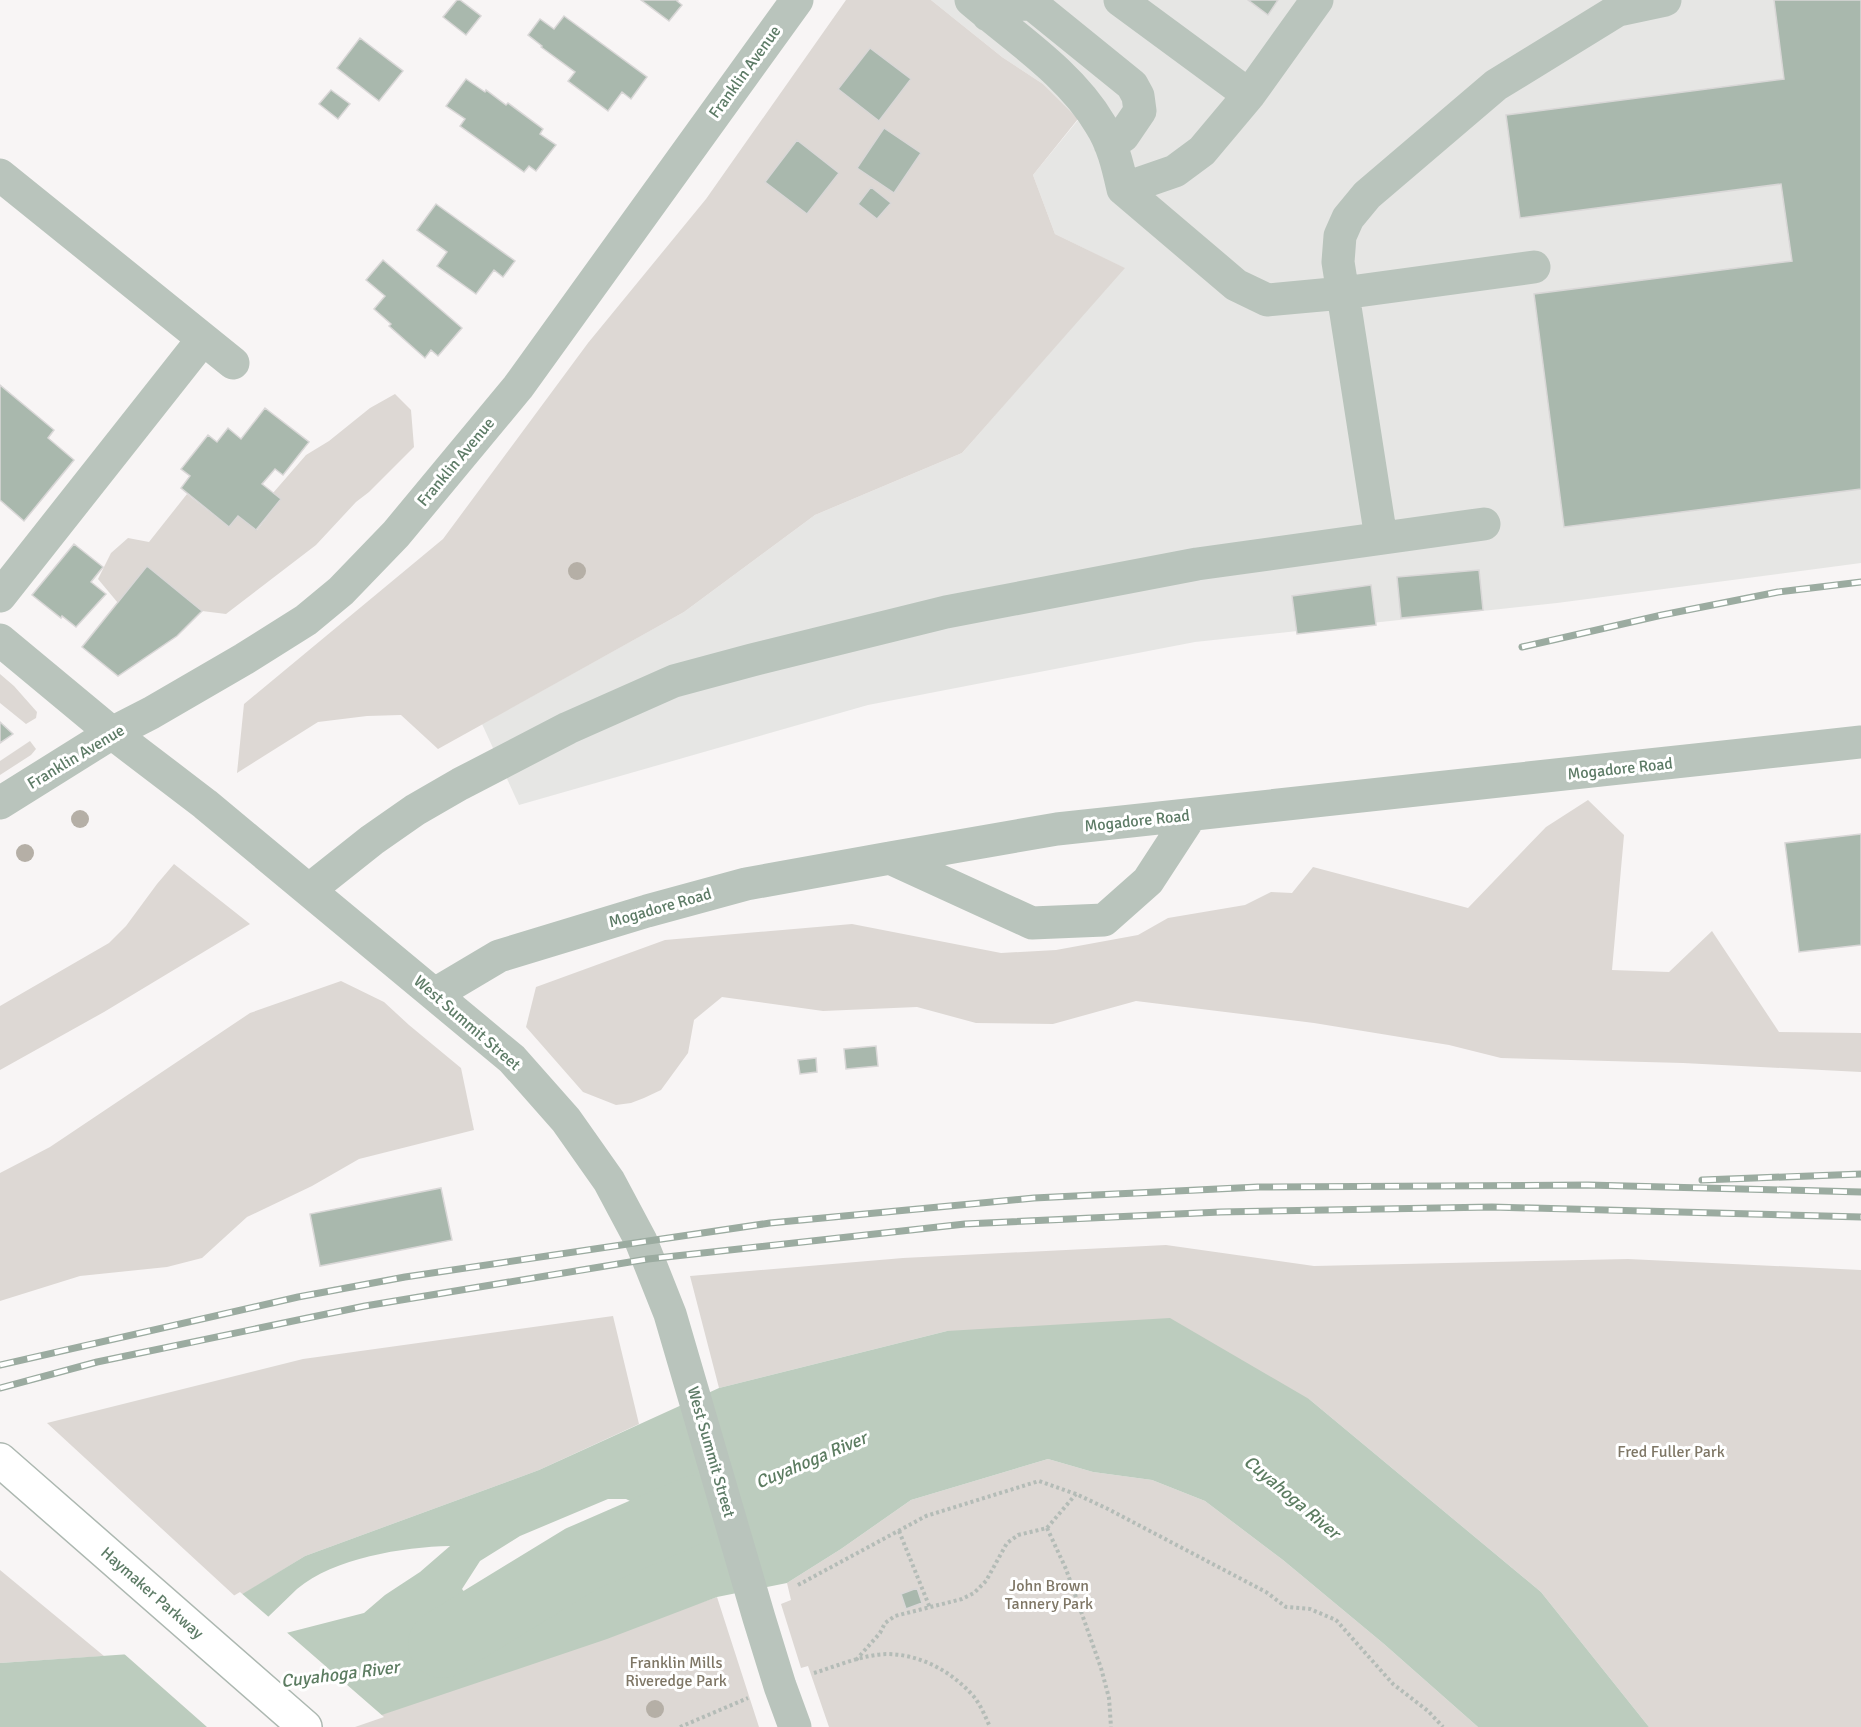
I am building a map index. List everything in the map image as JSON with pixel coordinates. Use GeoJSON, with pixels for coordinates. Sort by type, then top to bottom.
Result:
{"type":"FeatureCollection","features":[{"type":"Feature","properties":{"kind":"main road","name":"Haymaker Parkway"},"geometry":{"type":"LineString","coordinates":[[0,1460],[305,1727]]}},
{"type":"Feature","properties":{"kind":"street","name":"Franklin Avenue"},"geometry":{"type":"LineString","coordinates":[[0,803],[112,733],[177,698],[306,620],[341,591],[396,534],[518,387],[797,0]]}},
{"type":"Feature","properties":{"kind":"street"},"geometry":{"type":"LineString","coordinates":[[1120,0],[1249,95]]}},
{"type":"Feature","properties":{"kind":"street"},"geometry":{"type":"LineString","coordinates":[[1123,189],[1175,171],[1202,151],[1249,95],[1317,0]]}},
{"type":"Feature","properties":{"kind":"street"},"geometry":{"type":"LineString","coordinates":[[1381,538],[1338,262],[1340,236],[1348,218],[1367,195],[1496,85],[1618,10],[1665,0]]}},
{"type":"Feature","properties":{"kind":"street"},"geometry":{"type":"LineString","coordinates":[[979,7],[1004,8],[1019,3],[1032,4],[1132,85],[1138,96],[1140,111],[1123,136],[1110,144]]}},
{"type":"Feature","properties":{"kind":"street"},"geometry":{"type":"LineString","coordinates":[[979,7],[1078,93],[1101,124],[1115,156],[1123,189],[1236,285],[1267,300],[1342,293],[1534,267]]}},
{"type":"Feature","properties":{"kind":"street"},"geometry":{"type":"LineString","coordinates":[[1,178],[233,363]]}},
{"type":"Feature","properties":{"kind":"street"},"geometry":{"type":"LineString","coordinates":[[0,596],[203,339]]}},
{"type":"Feature","properties":{"kind":"street"},"geometry":{"type":"LineString","coordinates":[[309,890],[372,840],[415,810],[460,784],[568,728],[674,681],[946,612],[1197,564],[1484,524]]}},
{"type":"Feature","properties":{"kind":"street","name":"West Summit Street"},"geometry":{"type":"LineString","coordinates":[[0,640],[112,733],[205,804],[512,1059],[566,1120],[609,1181],[641,1241],[670,1314],[759,1617],[795,1727]]}},
{"type":"Feature","properties":{"kind":"street","name":"Mogadore Road"},"geometry":{"type":"LineString","coordinates":[[435,994],[499,956],[647,910],[746,884],[890,858],[1057,829],[1861,742]]}},
{"type":"Feature","properties":{"kind":"street"},"geometry":{"type":"LineString","coordinates":[[890,858],[1032,923],[1104,920],[1148,881],[1191,815]]}},
{"type":"Feature","properties":{"kind":"path"},"geometry":{"type":"LineString","coordinates":[[798,1585],[926,1516],[1040,1481],[1108,1509],[1266,1592],[1286,1607],[1310,1609],[1336,1620],[1393,1684],[1428,1711],[1443,1727]]}},
{"type":"Feature","properties":{"kind":"path"},"geometry":{"type":"LineString","coordinates":[[855,1660],[870,1645],[885,1623],[895,1616],[962,1599],[974,1593],[986,1581],[1007,1543],[1018,1534],[1047,1528],[1076,1494]]}},
{"type":"Feature","properties":{"kind":"path"},"geometry":{"type":"LineString","coordinates":[[1047,1528],[1066,1569],[1101,1668],[1109,1698],[1111,1727]]}},
{"type":"Feature","properties":{"kind":"path"},"geometry":{"type":"LineString","coordinates":[[899,1531],[930,1608]]}},
{"type":"Feature","properties":{"kind":"path"},"geometry":{"type":"LineString","coordinates":[[680,1727],[781,1686],[855,1660],[885,1654],[926,1660],[941,1669],[962,1685],[976,1700],[990,1726],[982,1727]]}},
{"type":"Feature","properties":{"kind":"shaded area"},"geometry":{"type":"Polygon","coordinates":[[[931,0],[1861,0],[1861,563],[1557,603],[1195,642],[868,705],[519,805],[482,724],[684,612],[815,515],[962,453],[1124,268],[1055,234],[1033,175],[1078,120],[1043,84],[1002,57],[931,0]]]}},
{"type":"Feature","properties":{"kind":"green space"},"geometry":{"type":"Polygon","coordinates":[[[846,0],[931,0],[1002,57],[1043,84],[1078,119],[1033,175],[1055,234],[1125,268],[962,453],[815,515],[684,612],[438,749],[401,715],[367,716],[318,722],[237,773],[244,704],[443,539],[588,343],[706,199],[846,0]]]}},
{"type":"Feature","properties":{"kind":"green space"},"geometry":{"type":"Polygon","coordinates":[[[395,394],[411,410],[414,447],[356,502],[316,545],[226,614],[202,611],[147,567],[118,603],[98,579],[111,553],[128,538],[149,542],[187,494],[229,527],[238,516],[257,530],[281,499],[273,493],[306,455],[329,441],[370,408],[395,394]]]}},
{"type":"Feature","properties":{"kind":"green space"},"geometry":{"type":"Polygon","coordinates":[[[0,674],[37,712],[36,718],[26,724],[0,703],[0,674]]]}},
{"type":"Feature","properties":{"kind":"green space"},"geometry":{"type":"Polygon","coordinates":[[[30,741],[36,749],[31,755],[0,775],[0,761],[30,741]]]}},
{"type":"Feature","properties":{"kind":"green space"},"geometry":{"type":"Polygon","coordinates":[[[1588,800],[1624,835],[1612,970],[1669,972],[1712,931],[1779,1032],[1861,1033],[1861,1072],[1683,1063],[1501,1058],[1449,1045],[1314,1023],[1136,1001],[1053,1024],[976,1023],[917,1007],[823,1011],[722,997],[694,1020],[688,1053],[661,1090],[631,1103],[616,1105],[583,1092],[526,1027],[536,987],[665,940],[852,924],[1001,953],[1056,950],[1138,935],[1168,918],[1245,905],[1271,892],[1292,893],[1313,867],[1468,908],[1546,827],[1588,800]]]}},
{"type":"Feature","properties":{"kind":"green space"},"geometry":{"type":"Polygon","coordinates":[[[174,864],[250,924],[104,1012],[0,1070],[0,1006],[109,943],[126,926],[174,864]]]}},
{"type":"Feature","properties":{"kind":"green space"},"geometry":{"type":"Polygon","coordinates":[[[341,981],[384,1002],[461,1068],[474,1130],[359,1159],[312,1186],[247,1217],[202,1258],[167,1267],[80,1276],[0,1301],[0,1173],[50,1147],[250,1013],[341,981]]]}},
{"type":"Feature","properties":{"kind":"green space","name":"Fred Fuller Park"},"geometry":{"type":"Polygon","coordinates":[[[1166,1245],[1314,1266],[1628,1259],[1861,1270],[1861,1727],[1649,1727],[1541,1592],[1309,1399],[947,1331],[719,1388],[690,1276],[903,1258],[1166,1245]]]}},
{"type":"Feature","properties":{"kind":"green space"},"geometry":{"type":"Polygon","coordinates":[[[613,1316],[639,1424],[539,1470],[305,1556],[237,1598],[47,1423],[303,1359],[613,1316]]]}},
{"type":"Feature","properties":{"kind":"green space","name":"John Brown Tannery Park"},"geometry":{"type":"Polygon","coordinates":[[[1048,1459],[1093,1472],[1152,1480],[1205,1501],[1283,1560],[1384,1644],[1478,1727],[829,1727],[808,1666],[801,1668],[781,1604],[791,1600],[787,1583],[911,1500],[1048,1459]]]}},
{"type":"Feature","properties":{"kind":"green space"},"geometry":{"type":"Polygon","coordinates":[[[0,1570],[104,1656],[0,1663],[0,1570]]]}},
{"type":"Feature","properties":{"kind":"green space","name":"Franklin Mills Riveredge Park"},"geometry":{"type":"Polygon","coordinates":[[[717,1597],[759,1727],[346,1727],[717,1597]]]}},
{"type":"Feature","properties":{"kind":"water"},"geometry":{"type":"Polygon","coordinates":[[[1170,1318],[1309,1399],[1541,1592],[1649,1727],[1478,1727],[1384,1644],[1283,1560],[1205,1501],[1152,1480],[1093,1472],[1048,1459],[911,1500],[787,1583],[717,1597],[607,1639],[346,1727],[0,1727],[0,1663],[145,1653],[305,1556],[539,1470],[719,1388],[947,1331],[1170,1318]],[[608,1499],[520,1536],[480,1561],[462,1589],[474,1604],[532,1594],[584,1566],[621,1538],[650,1511],[626,1499],[608,1499]],[[450,1546],[411,1549],[370,1556],[330,1569],[297,1589],[239,1645],[364,1613],[385,1595],[420,1572],[450,1546]]]}},
{"type":"Feature","properties":{"kind":"pier"},"geometry":{"type":"Polygon","coordinates":[[[240,1592],[271,1619],[249,1640],[284,1630],[384,1717],[355,1727],[207,1727],[122,1652],[144,1650],[240,1592]]]}},
{"type":"Feature","properties":{"kind":"building"},"geometry":{"type":"Polygon","coordinates":[[[457,0],[481,16],[466,35],[443,17],[457,0]]]}},
{"type":"Feature","properties":{"kind":"building"},"geometry":{"type":"Polygon","coordinates":[[[641,0],[678,0],[682,5],[669,21],[641,0]]]}},
{"type":"Feature","properties":{"kind":"building"},"geometry":{"type":"Polygon","coordinates":[[[1248,0],[1278,0],[1268,15],[1248,0]]]}},
{"type":"Feature","properties":{"kind":"building"},"geometry":{"type":"Polygon","coordinates":[[[1774,0],[1861,0],[1861,489],[1564,527],[1534,294],[1792,261],[1781,184],[1520,218],[1506,115],[1784,79],[1774,0]]]}},
{"type":"Feature","properties":{"kind":"building"},"geometry":{"type":"Polygon","coordinates":[[[564,16],[647,77],[631,99],[622,92],[608,111],[568,81],[575,72],[528,35],[540,19],[554,29],[564,16]]]}},
{"type":"Feature","properties":{"kind":"building"},"geometry":{"type":"Polygon","coordinates":[[[360,38],[403,71],[379,101],[337,68],[360,38]]]}},
{"type":"Feature","properties":{"kind":"building"},"geometry":{"type":"Polygon","coordinates":[[[870,48],[911,79],[879,121],[838,89],[870,48]]]}},
{"type":"Feature","properties":{"kind":"building"},"geometry":{"type":"Polygon","coordinates":[[[466,79],[506,105],[508,103],[543,129],[540,134],[556,145],[536,171],[529,166],[524,172],[460,126],[465,119],[446,106],[466,79]]]}},
{"type":"Feature","properties":{"kind":"building"},"geometry":{"type":"Polygon","coordinates":[[[331,90],[350,104],[338,119],[319,104],[331,90]]]}},
{"type":"Feature","properties":{"kind":"building"},"geometry":{"type":"Polygon","coordinates":[[[884,128],[921,153],[894,193],[857,168],[884,128]]]}},
{"type":"Feature","properties":{"kind":"building"},"geometry":{"type":"Polygon","coordinates":[[[797,140],[839,173],[807,214],[765,182],[797,140]]]}},
{"type":"Feature","properties":{"kind":"building"},"geometry":{"type":"Polygon","coordinates":[[[871,187],[891,203],[877,219],[858,204],[871,187]]]}},
{"type":"Feature","properties":{"kind":"building"},"geometry":{"type":"Polygon","coordinates":[[[436,204],[515,261],[503,277],[494,270],[476,294],[437,266],[447,252],[417,230],[436,204]]]}},
{"type":"Feature","properties":{"kind":"building"},"geometry":{"type":"Polygon","coordinates":[[[383,260],[462,328],[438,356],[431,350],[425,358],[389,326],[391,324],[374,309],[385,296],[366,280],[383,260]]]}},
{"type":"Feature","properties":{"kind":"building"},"geometry":{"type":"Polygon","coordinates":[[[0,385],[54,430],[48,438],[74,460],[24,521],[0,500],[0,385]]]}},
{"type":"Feature","properties":{"kind":"building"},"geometry":{"type":"Polygon","coordinates":[[[265,408],[309,442],[283,475],[275,469],[262,484],[281,499],[256,530],[238,516],[229,527],[181,488],[190,476],[181,469],[208,435],[217,442],[228,428],[241,439],[265,408]]]}},
{"type":"Feature","properties":{"kind":"building"},"geometry":{"type":"Polygon","coordinates":[[[74,544],[103,567],[91,582],[106,594],[76,627],[32,595],[74,544]]]}},
{"type":"Feature","properties":{"kind":"building"},"geometry":{"type":"Polygon","coordinates":[[[147,566],[202,611],[177,636],[118,676],[82,647],[147,566]]]}},
{"type":"Feature","properties":{"kind":"building"},"geometry":{"type":"Polygon","coordinates":[[[1479,570],[1483,610],[1401,618],[1397,577],[1479,570]]]}},
{"type":"Feature","properties":{"kind":"building"},"geometry":{"type":"Polygon","coordinates":[[[1371,585],[1376,625],[1297,634],[1292,596],[1371,585]]]}},
{"type":"Feature","properties":{"kind":"building"},"geometry":{"type":"Polygon","coordinates":[[[0,722],[13,734],[0,743],[0,722]]]}},
{"type":"Feature","properties":{"kind":"building"},"geometry":{"type":"Polygon","coordinates":[[[1861,834],[1861,945],[1799,952],[1785,843],[1861,834]]]}},
{"type":"Feature","properties":{"kind":"building"},"geometry":{"type":"Polygon","coordinates":[[[876,1046],[878,1066],[846,1069],[844,1049],[876,1046]]]}},
{"type":"Feature","properties":{"kind":"building"},"geometry":{"type":"Polygon","coordinates":[[[816,1058],[817,1072],[800,1074],[798,1060],[816,1058]]]}},
{"type":"Feature","properties":{"kind":"building"},"geometry":{"type":"Polygon","coordinates":[[[441,1188],[452,1240],[320,1266],[310,1214],[441,1188]]]}},
{"type":"Feature","properties":{"kind":"building"},"geometry":{"type":"Polygon","coordinates":[[[917,1588],[922,1603],[906,1609],[901,1594],[917,1588]]]}},
{"type":"Feature","properties":{"kind":"waterway","name":"Cuyahoga River"},"geometry":{"type":"LineString","coordinates":[[442,1644],[581,1559],[696,1509]]}},
{"type":"Feature","properties":{"kind":"railway"},"geometry":{"type":"LineString","coordinates":[[1522,647],[1662,615],[1778,592],[1861,582]]}},
{"type":"Feature","properties":{"kind":"railway"},"geometry":{"type":"LineString","coordinates":[[1702,1180],[1861,1174]]}},
{"type":"Feature","properties":{"kind":"railway"},"geometry":{"type":"LineString","coordinates":[[0,1365],[298,1297],[405,1277],[770,1223],[1034,1198],[1258,1187],[1588,1185],[1861,1192]]}},
{"type":"Feature","properties":{"kind":"railway"},"geometry":{"type":"LineString","coordinates":[[0,1388],[97,1362],[365,1306],[648,1259],[965,1224],[1220,1212],[1492,1207],[1861,1217]]}}]}
